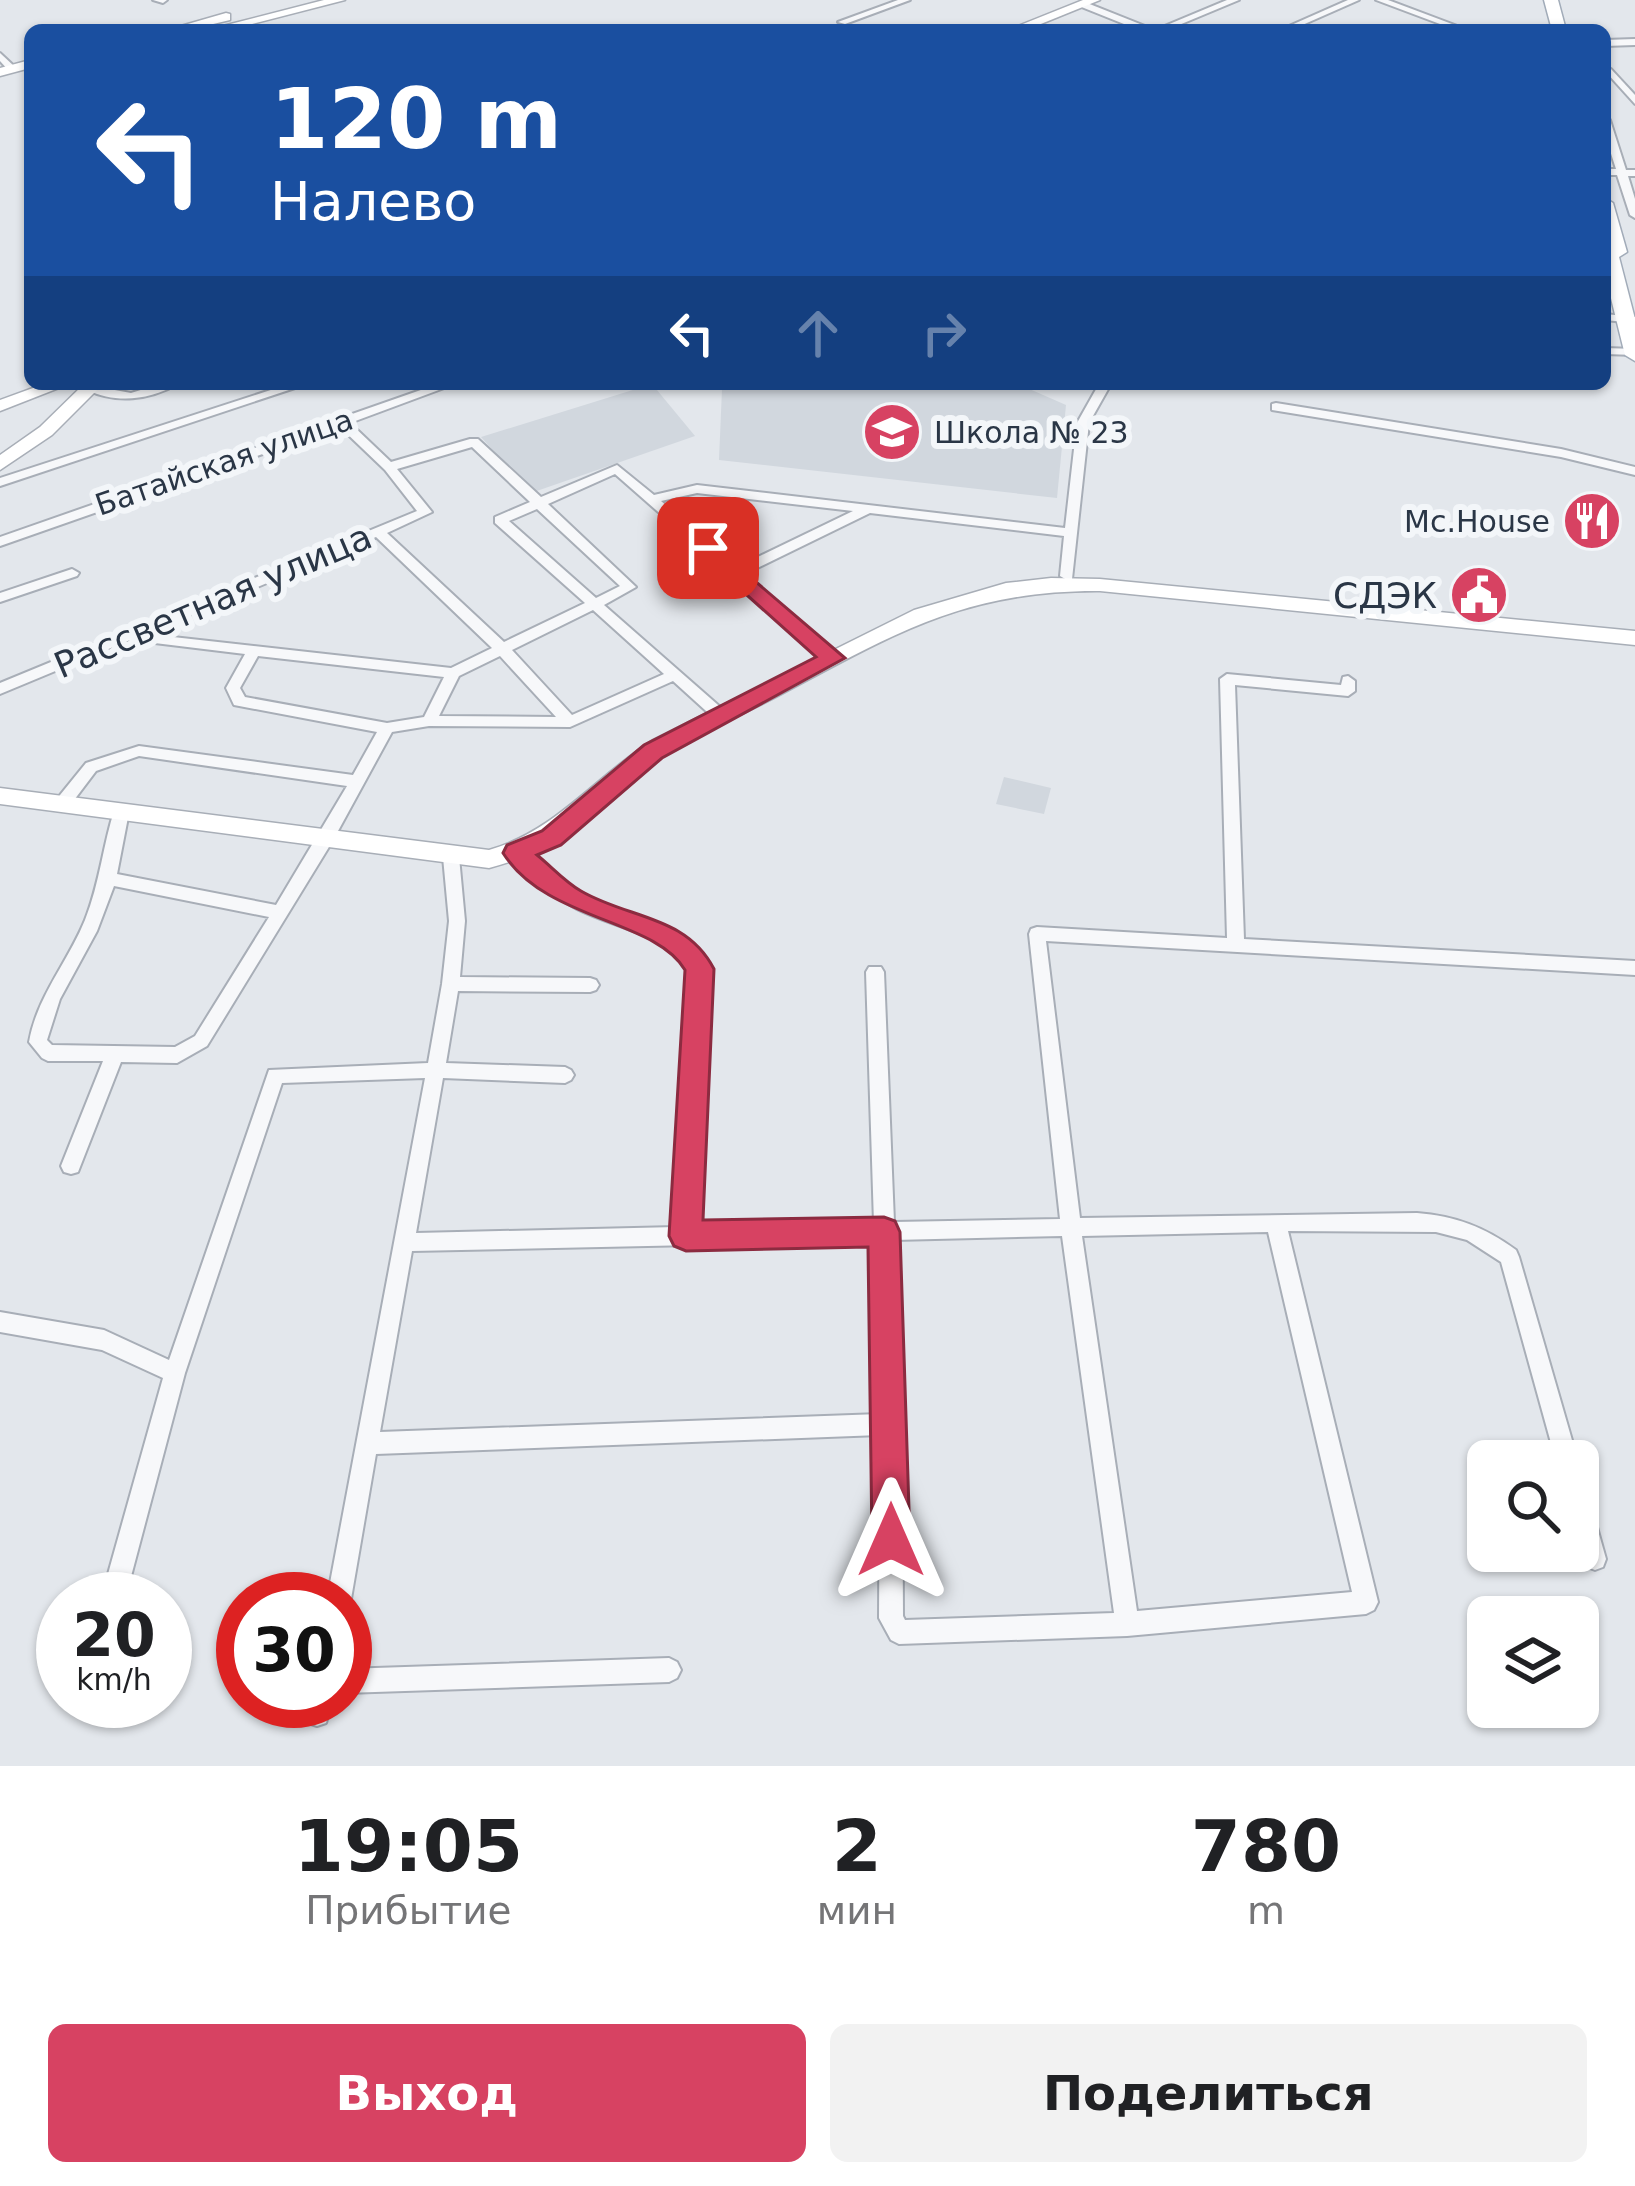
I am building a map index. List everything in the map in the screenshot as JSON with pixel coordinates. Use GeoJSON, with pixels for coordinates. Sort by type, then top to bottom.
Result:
{"type":"FeatureCollection","features":[{"type":"Feature","properties":{"kind":"main road"},"geometry":{"type":"LineString","coordinates":[[1611,221],[1631,282],[1625,317]]}},
{"type":"Feature","properties":{"kind":"main road"},"geometry":{"type":"LineString","coordinates":[[1611,261],[1635,354]]}},
{"type":"Feature","properties":{"kind":"street"},"geometry":{"type":"LineString","coordinates":[[197,24],[298,0]]}},
{"type":"Feature","properties":{"kind":"street"},"geometry":{"type":"LineString","coordinates":[[226,24],[260,8],[339,0]]}},
{"type":"Feature","properties":{"kind":"street"},"geometry":{"type":"LineString","coordinates":[[842,22],[907,0]]}},
{"type":"Feature","properties":{"kind":"street"},"geometry":{"type":"LineString","coordinates":[[1174,24],[1234,0]]}},
{"type":"Feature","properties":{"kind":"street"},"geometry":{"type":"LineString","coordinates":[[1298,24],[1354,0]]}},
{"type":"Feature","properties":{"kind":"street"},"geometry":{"type":"LineString","coordinates":[[1380,0],[1447,24]]}},
{"type":"Feature","properties":{"kind":"street"},"geometry":{"type":"LineString","coordinates":[[1030,24],[1088,2],[1134,24]]}},
{"type":"Feature","properties":{"kind":"street"},"geometry":{"type":"LineString","coordinates":[[0,56],[15,73]]}},
{"type":"Feature","properties":{"kind":"street"},"geometry":{"type":"LineString","coordinates":[[1613,72],[1635,101]]}},
{"type":"Feature","properties":{"kind":"street"},"geometry":{"type":"LineString","coordinates":[[1611,134],[1629,173],[1635,215]]}},
{"type":"Feature","properties":{"kind":"street"},"geometry":{"type":"LineString","coordinates":[[1612,265],[1631,282]]}},
{"type":"Feature","properties":{"kind":"street"},"geometry":{"type":"LineString","coordinates":[[0,406],[44,390]]}},
{"type":"Feature","properties":{"kind":"street"},"geometry":{"type":"LineString","coordinates":[[0,464],[89,390]]}},
{"type":"Feature","properties":{"kind":"street"},"geometry":{"type":"LineString","coordinates":[[105,390],[132,397],[154,390]]}},
{"type":"Feature","properties":{"kind":"street"},"geometry":{"type":"LineString","coordinates":[[0,482],[284,390]]}},
{"type":"Feature","properties":{"kind":"street","name":"Батайская улица"},"geometry":{"type":"LineString","coordinates":[[0,542],[431,390]]}},
{"type":"Feature","properties":{"kind":"street"},"geometry":{"type":"LineString","coordinates":[[1057,580],[1072,532],[1083,423],[1102,390]]}},
{"type":"Feature","properties":{"kind":"street"},"geometry":{"type":"LineString","coordinates":[[1276,407],[1561,452],[1635,471]]}},
{"type":"Feature","properties":{"kind":"street"},"geometry":{"type":"LineString","coordinates":[[134,637],[453,673],[629,587],[474,442],[389,466],[341,421]]}},
{"type":"Feature","properties":{"kind":"street","name":"Рассветная улица"},"geometry":{"type":"LineString","coordinates":[[0,689],[425,512],[389,466]]}},
{"type":"Feature","properties":{"kind":"street"},"geometry":{"type":"LineString","coordinates":[[721,716],[500,520],[617,469],[833,658]]}},
{"type":"Feature","properties":{"kind":"street"},"geometry":{"type":"LineString","coordinates":[[652,499],[697,489],[1072,532]]}},
{"type":"Feature","properties":{"kind":"street"},"geometry":{"type":"LineString","coordinates":[[736,573],[870,508]]}},
{"type":"Feature","properties":{"kind":"street"},"geometry":{"type":"LineString","coordinates":[[378,532],[504,651],[570,722]]}},
{"type":"Feature","properties":{"kind":"street"},"geometry":{"type":"LineString","coordinates":[[0,598],[72,573]]}},
{"type":"Feature","properties":{"kind":"street"},"geometry":{"type":"LineString","coordinates":[[0,796],[489,859],[551,838],[630,767],[944,602],[1057,580],[1635,634]]}},
{"type":"Feature","properties":{"kind":"street"},"geometry":{"type":"LineString","coordinates":[[254,651],[233,688],[239,701],[387,728],[429,721],[570,722],[674,675]]}},
{"type":"Feature","properties":{"kind":"street"},"geometry":{"type":"LineString","coordinates":[[429,721],[453,673]]}},
{"type":"Feature","properties":{"kind":"street"},"geometry":{"type":"LineString","coordinates":[[1236,947],[1227,679],[1348,692],[1348,681]]}},
{"type":"Feature","properties":{"kind":"street"},"geometry":{"type":"LineString","coordinates":[[121,812],[111,879],[88,933],[40,1020],[38,1042],[48,1053],[190,1051],[211,1028],[387,728]]}},
{"type":"Feature","properties":{"kind":"street"},"geometry":{"type":"LineString","coordinates":[[62,804],[92,767],[139,751],[355,781]]}},
{"type":"Feature","properties":{"kind":"street"},"geometry":{"type":"LineString","coordinates":[[516,853],[571,898],[663,933],[689,951],[700,969],[686,1236]]}},
{"type":"Feature","properties":{"kind":"street"},"geometry":{"type":"LineString","coordinates":[[344,1572],[451,984],[457,920],[451,856]]}},
{"type":"Feature","properties":{"kind":"street"},"geometry":{"type":"LineString","coordinates":[[111,879],[279,912]]}},
{"type":"Feature","properties":{"kind":"street"},"geometry":{"type":"LineString","coordinates":[[1127,1624],[1071,1229],[1037,934],[1635,968]]}},
{"type":"Feature","properties":{"kind":"street"},"geometry":{"type":"LineString","coordinates":[[875,972],[891,1424],[892,1628],[898,1633],[1127,1624],[1366,1602],[1276,1223]]}},
{"type":"Feature","properties":{"kind":"street"},"geometry":{"type":"LineString","coordinates":[[451,984],[590,985]]}},
{"type":"Feature","properties":{"kind":"street"},"geometry":{"type":"LineString","coordinates":[[71,1166],[115,1055]]}},
{"type":"Feature","properties":{"kind":"street"},"geometry":{"type":"LineString","coordinates":[[120,1572],[175,1373],[274,1075],[437,1070],[565,1075]]}},
{"type":"Feature","properties":{"kind":"street"},"geometry":{"type":"LineString","coordinates":[[403,1242],[1457,1223],[1486,1236],[1509,1257],[1562,1440]]}},
{"type":"Feature","properties":{"kind":"street"},"geometry":{"type":"LineString","coordinates":[[0,1322],[104,1340],[175,1373]]}},
{"type":"Feature","properties":{"kind":"street"},"geometry":{"type":"LineString","coordinates":[[369,1444],[891,1424]]}},
{"type":"Feature","properties":{"kind":"street"},"geometry":{"type":"LineString","coordinates":[[372,1680],[669,1670]]}},
{"type":"Feature","properties":{"kind":"shaded area"},"geometry":{"type":"Polygon","coordinates":[[[633,390],[657,390],[695,436],[531,493],[481,437],[633,390]]]}},
{"type":"Feature","properties":{"kind":"shaded area","name":"Школа № 23"},"geometry":{"type":"Polygon","coordinates":[[[722,390],[1032,390],[1066,405],[1057,498],[719,460],[722,390]]]}},
{"type":"Feature","properties":{"kind":"shaded area"},"geometry":{"type":"Polygon","coordinates":[[[1004,777],[1051,788],[1044,814],[996,804],[1004,777]]]}},
{"type":"Feature","properties":{"kind":"place","name":"Школа № 23"},"geometry":{"type":"Point","coordinates":[892,432]}},
{"type":"Feature","properties":{"kind":"place","name":"Mc.House"},"geometry":{"type":"Point","coordinates":[1592,521]}},
{"type":"Feature","properties":{"kind":"place","name":"СДЭК"},"geometry":{"type":"Point","coordinates":[1479,595]}},
{"type":"Feature","properties":{"kind":"route"},"geometry":{"type":"LineString","coordinates":[[708,548],[833,658],[653,752],[551,838],[516,853],[554,888],[589,908],[663,933],[689,951],[700,969],[686,1236],[884,1232],[891,1540]]}}]}
